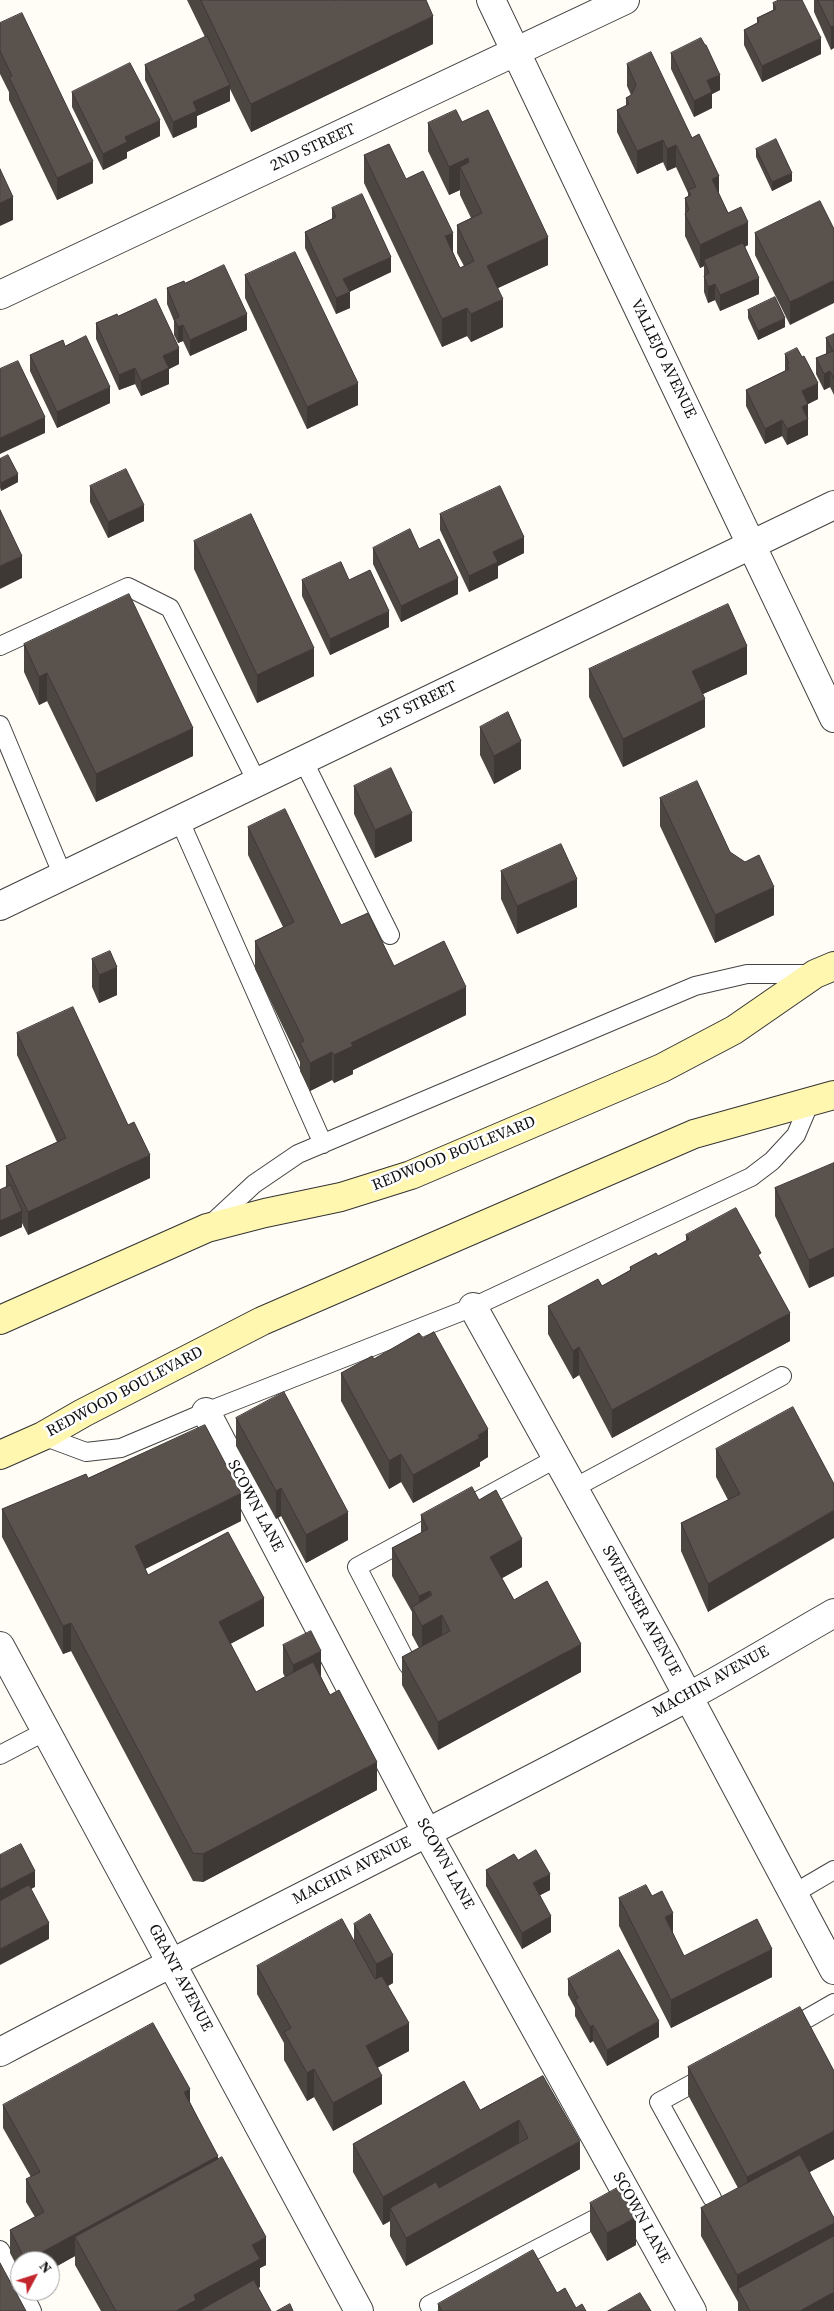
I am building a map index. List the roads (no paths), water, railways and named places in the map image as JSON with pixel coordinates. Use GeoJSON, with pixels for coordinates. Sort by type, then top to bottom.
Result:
{"type":"FeatureCollection","features":[{"type":"Feature","properties":{"kind":"main road","name":"REDWOOD BOULEVARD"},"geometry":{"type":"LineString","coordinates":[[0,1320],[207,1228],[341,1197],[411,1175],[662,1068],[734,1030],[824,970]]}},
{"type":"Feature","properties":{"kind":"main road","name":"REDWOOD BOULEVARD"},"geometry":{"type":"LineString","coordinates":[[0,1455],[44,1436],[83,1412],[280,1313],[694,1134],[822,1099]]}},
{"type":"Feature","properties":{"kind":"street","name":"VALLEJO AVENUE"},"geometry":{"type":"LineString","coordinates":[[491,0],[834,718]]}},
{"type":"Feature","properties":{"kind":"street","name":"2ND STREET"},"geometry":{"type":"LineString","coordinates":[[0,295],[625,0]]}},
{"type":"Feature","properties":{"kind":"street","name":"1ST STREET"},"geometry":{"type":"LineString","coordinates":[[0,906],[834,505]]}},
{"type":"Feature","properties":{"kind":"street","name":"SWEETSER AVENUE"},"geometry":{"type":"LineString","coordinates":[[473,1307],[688,1696],[834,1970]]}},
{"type":"Feature","properties":{"kind":"street","name":"SCOWN LANE"},"geometry":{"type":"LineString","coordinates":[[206,1412],[427,1834],[692,2311]]}},
{"type":"Feature","properties":{"kind":"street","name":"MACHIN AVENUE"},"geometry":{"type":"LineString","coordinates":[[0,2052],[172,1962],[427,1834],[688,1696],[834,1613]]}},
{"type":"Feature","properties":{"kind":"street","name":"GRANT AVENUE"},"geometry":{"type":"LineString","coordinates":[[0,1646],[359,2311]]}},
{"type":"Feature","properties":{"kind":"lane"},"geometry":{"type":"LineString","coordinates":[[0,646],[128,587],[170,608],[257,782]]}},
{"type":"Feature","properties":{"kind":"lane"},"geometry":{"type":"LineString","coordinates":[[0,725],[63,876]]}},
{"type":"Feature","properties":{"kind":"lane"},"geometry":{"type":"LineString","coordinates":[[302,760],[390,935]]}},
{"type":"Feature","properties":{"kind":"lane"},"geometry":{"type":"LineString","coordinates":[[179,820],[322,1144]]}},
{"type":"Feature","properties":{"kind":"lane"},"geometry":{"type":"LineString","coordinates":[[207,1228],[254,1184],[298,1154],[695,986],[748,974],[824,970]]}},
{"type":"Feature","properties":{"kind":"lane"},"geometry":{"type":"LineString","coordinates":[[44,1436],[86,1452],[122,1448],[206,1412],[473,1307],[751,1177],[772,1162],[796,1135],[822,1099]]}},
{"type":"Feature","properties":{"kind":"lane"},"geometry":{"type":"LineString","coordinates":[[574,1488],[782,1376]]}},
{"type":"Feature","properties":{"kind":"lane"},"geometry":{"type":"LineString","coordinates":[[408,1665],[357,1567],[557,1458]]}},
{"type":"Feature","properties":{"kind":"lane"},"geometry":{"type":"LineString","coordinates":[[0,1755],[46,1731]]}},
{"type":"Feature","properties":{"kind":"lane"},"geometry":{"type":"LineString","coordinates":[[793,1894],[834,1870]]}},
{"type":"Feature","properties":{"kind":"lane"},"geometry":{"type":"LineString","coordinates":[[776,2036],[834,2003]]}},
{"type":"Feature","properties":{"kind":"lane"},"geometry":{"type":"LineString","coordinates":[[712,2198],[659,2102],[726,2064]]}},
{"type":"Feature","properties":{"kind":"lane"},"geometry":{"type":"LineString","coordinates":[[429,2305],[631,2200]]}},
{"type":"Feature","properties":{"kind":"lane"},"geometry":{"type":"LineString","coordinates":[[0,2250],[10,2269]]}}]}
